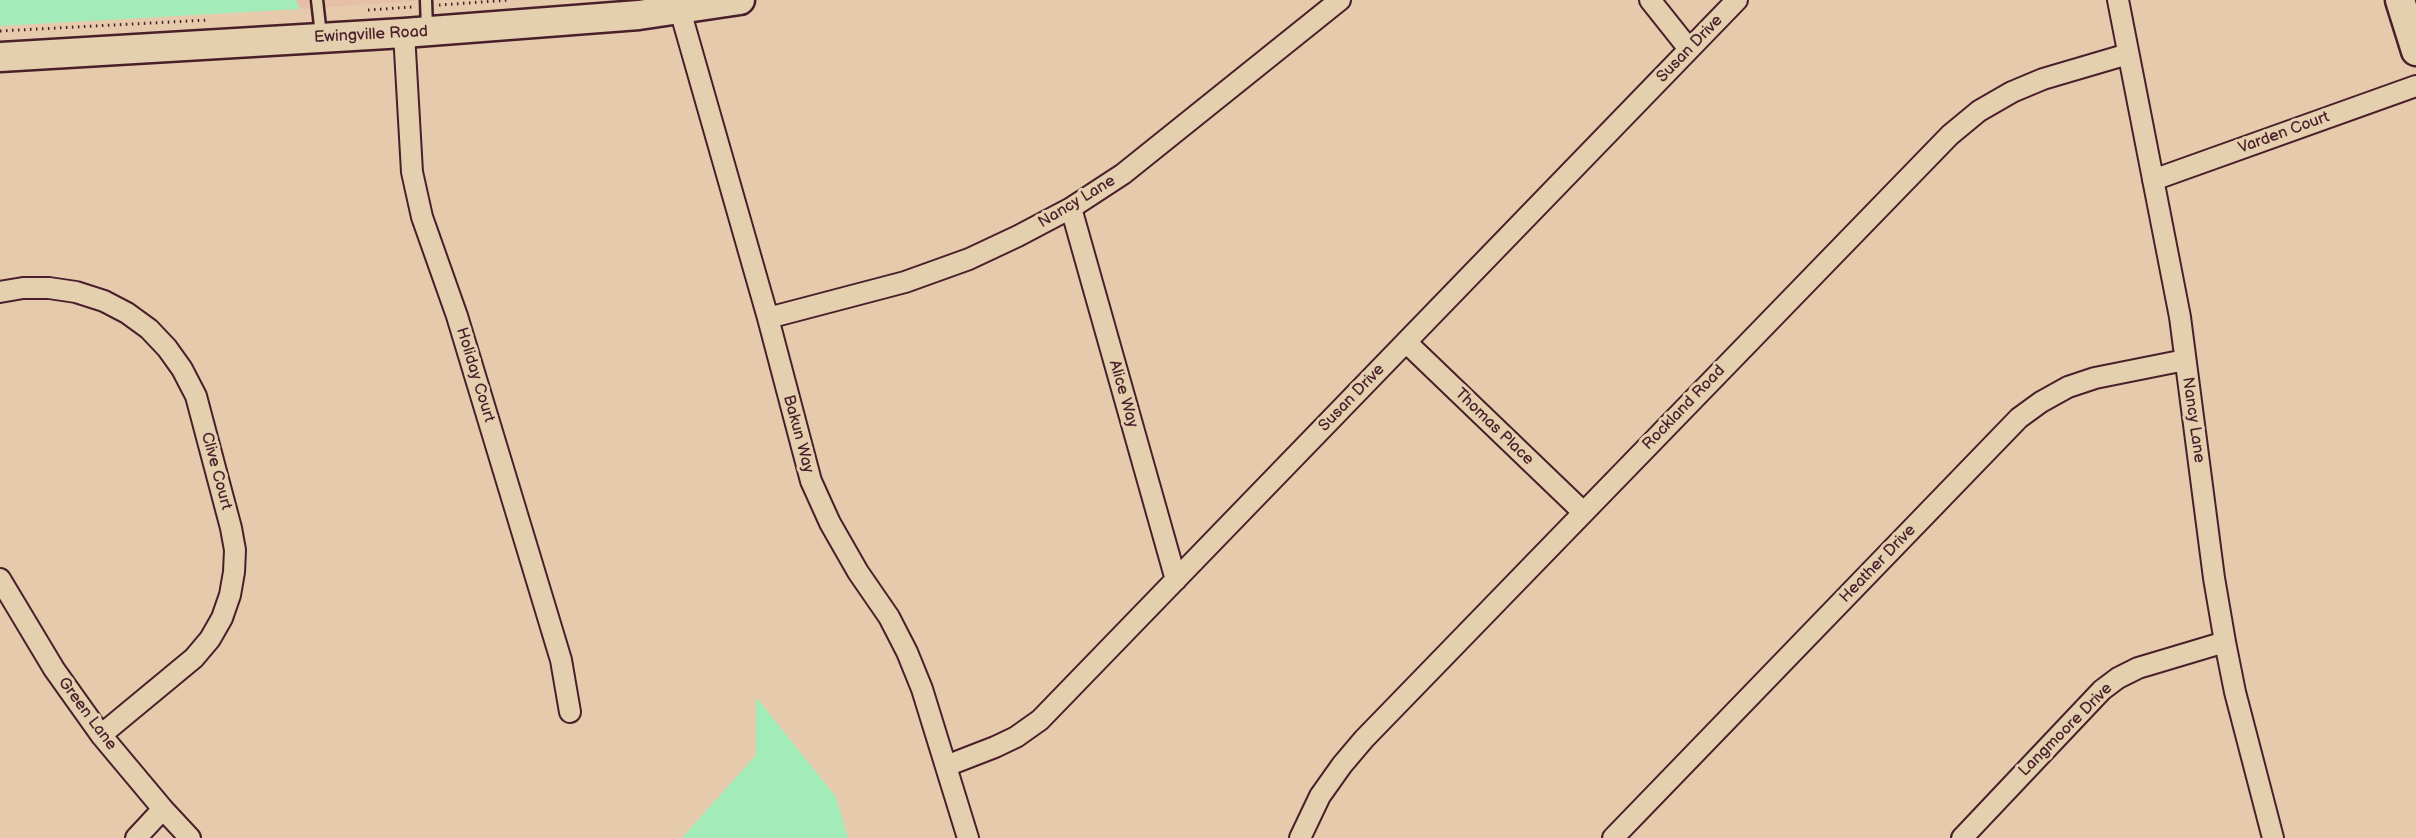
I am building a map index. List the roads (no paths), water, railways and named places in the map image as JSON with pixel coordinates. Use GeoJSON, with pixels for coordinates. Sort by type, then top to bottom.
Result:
{"type":"FeatureCollection","features":[{"type":"Feature","properties":{"kind":"main road","name":"Ewingville Road"},"geometry":{"type":"LineString","coordinates":[[0,57],[321,37],[421,18],[680,10],[740,0]]}},
{"type":"Feature","properties":{"kind":"main road"},"geometry":{"type":"LineString","coordinates":[[2408,15],[2416,51]]}},
{"type":"Feature","properties":{"kind":"street","name":"Nancy Lane"},"geometry":{"type":"LineString","coordinates":[[768,318],[905,282],[969,259],[1071,208],[1123,174],[1340,0]]}},
{"type":"Feature","properties":{"kind":"street"},"geometry":{"type":"LineString","coordinates":[[1650,0],[1689,49]]}},
{"type":"Feature","properties":{"kind":"street","name":"Susan Drive"},"geometry":{"type":"LineString","coordinates":[[946,766],[1016,737],[1040,720],[1737,0]]}},
{"type":"Feature","properties":{"kind":"street","name":"Nancy Lane"},"geometry":{"type":"LineString","coordinates":[[2118,0],[2180,317],[2214,578],[2225,642],[2235,692],[2273,838]]}},
{"type":"Feature","properties":{"kind":"street","name":"Bakun Way"},"geometry":{"type":"LineString","coordinates":[[680,10],[768,318],[811,481],[830,524],[858,572],[889,617],[908,652],[922,689],[968,838]]}},
{"type":"Feature","properties":{"kind":"street","name":"Holiday Court"},"geometry":{"type":"LineString","coordinates":[[421,18],[412,172],[422,217],[457,316],[561,660],[570,712]]}},
{"type":"Feature","properties":{"kind":"street","name":"Rockland Road"},"geometry":{"type":"LineString","coordinates":[[1300,838],[1320,796],[1356,748],[1950,135],[1979,111],[2012,92],[2043,79],[2128,54]]}},
{"type":"Feature","properties":{"kind":"street","name":"Varden Court"},"geometry":{"type":"LineString","coordinates":[[2153,180],[2416,86]]}},
{"type":"Feature","properties":{"kind":"street","name":"Alice Way"},"geometry":{"type":"LineString","coordinates":[[1071,208],[1176,580]]}},
{"type":"Feature","properties":{"kind":"street","name":"Clive Court"},"geometry":{"type":"LineString","coordinates":[[0,292],[23,288],[49,288],[76,292],[104,301],[127,313],[161,341],[182,369],[196,396],[231,528],[235,550],[230,595],[222,618],[210,639],[194,658],[101,735]]}},
{"type":"Feature","properties":{"kind":"street","name":"Thomas Place"},"geometry":{"type":"LineString","coordinates":[[1406,342],[1583,512]]}},
{"type":"Feature","properties":{"kind":"street","name":"Heather Drive"},"geometry":{"type":"LineString","coordinates":[[1614,838],[2019,418],[2068,387],[2094,378],[2185,360]]}},
{"type":"Feature","properties":{"kind":"street","name":"Green Lane"},"geometry":{"type":"LineString","coordinates":[[0,579],[54,669],[101,735],[190,838]]}},
{"type":"Feature","properties":{"kind":"street","name":"Langmoore Drive"},"geometry":{"type":"LineString","coordinates":[[1962,838],[2102,690],[2118,678],[2138,668],[2225,642]]}},
{"type":"Feature","properties":{"kind":"street"},"geometry":{"type":"LineString","coordinates":[[136,838],[163,809]]}},
{"type":"Feature","properties":{"kind":"lane"},"geometry":{"type":"LineString","coordinates":[[317,0],[321,37]]}}]}
